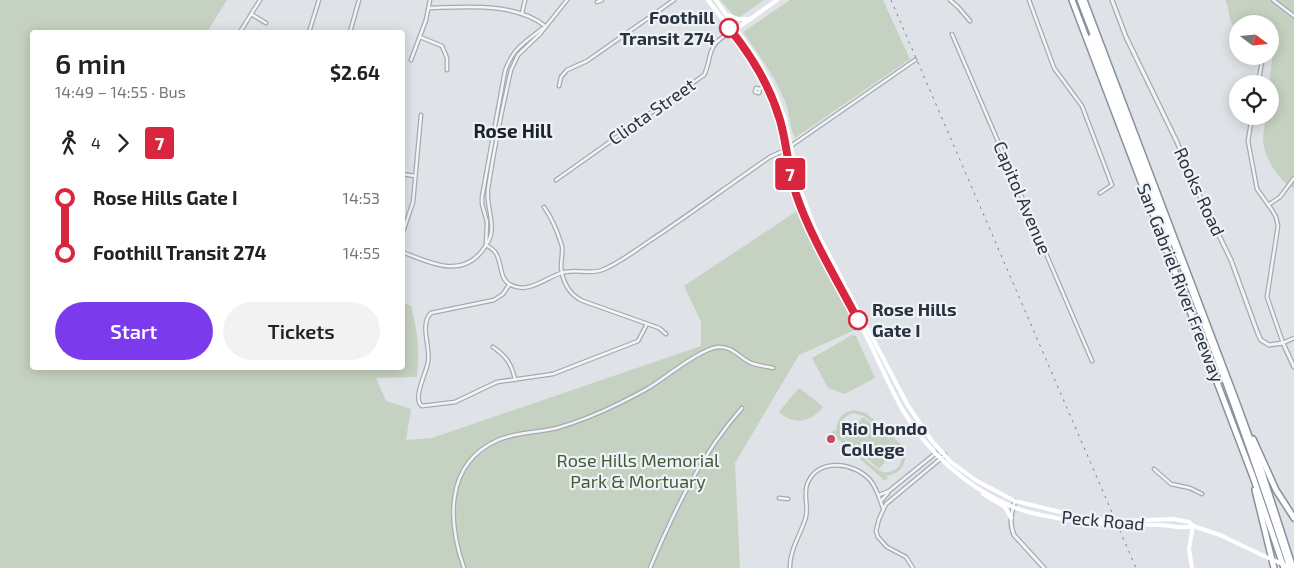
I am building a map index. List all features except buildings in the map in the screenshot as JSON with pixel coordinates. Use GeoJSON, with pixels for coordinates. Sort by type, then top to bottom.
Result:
{"type":"FeatureCollection","features":[{"type":"Feature","properties":{"kind":"highway","name":"San Gabriel River Freeway"},"geometry":{"type":"LineString","coordinates":[[1072,0],[1253,477],[1284,568]]}},
{"type":"Feature","properties":{"kind":"highway"},"geometry":{"type":"LineString","coordinates":[[1079,0],[1197,321],[1256,470],[1271,517],[1270,523]]}},
{"type":"Feature","properties":{"kind":"highway"},"geometry":{"type":"LineString","coordinates":[[1079,0],[1247,442],[1292,568]]}},
{"type":"Feature","properties":{"kind":"highway","name":"San Gabriel River Freeway"},"geometry":{"type":"LineString","coordinates":[[1084,0],[1261,469],[1292,568]]}},
{"type":"Feature","properties":{"kind":"highway"},"geometry":{"type":"LineString","coordinates":[[1236,401],[1276,490],[1294,518]]}},
{"type":"Feature","properties":{"kind":"highway"},"geometry":{"type":"LineString","coordinates":[[1253,477],[1274,568]]}},
{"type":"Feature","properties":{"kind":"main road"},"geometry":{"type":"LineString","coordinates":[[708,0],[734,30],[769,84],[785,119],[800,189],[815,228]]}},
{"type":"Feature","properties":{"kind":"main road"},"geometry":{"type":"LineString","coordinates":[[716,0],[752,61],[769,84],[780,121],[791,179],[800,206],[902,409],[918,433],[936,454],[980,490],[982,494],[1005,507],[1011,518]]}},
{"type":"Feature","properties":{"kind":"main road"},"geometry":{"type":"LineString","coordinates":[[734,30],[777,0]]}},
{"type":"Feature","properties":{"kind":"main road"},"geometry":{"type":"LineString","coordinates":[[726,15],[738,19],[751,19]]}},
{"type":"Feature","properties":{"kind":"main road"},"geometry":{"type":"LineString","coordinates":[[800,206],[804,207],[815,228]]}},
{"type":"Feature","properties":{"kind":"main road","name":"Peck Road"},"geometry":{"type":"LineString","coordinates":[[815,228],[918,421],[951,462],[977,482],[1015,501],[1089,519],[1125,521],[1172,519],[1189,522],[1193,526],[1220,535],[1292,568]]}},
{"type":"Feature","properties":{"kind":"main road","name":"Peck Road"},"geometry":{"type":"LineString","coordinates":[[980,490],[1013,506],[1040,514],[1089,523],[1171,525],[1187,528],[1193,526]]}},
{"type":"Feature","properties":{"kind":"main road"},"geometry":{"type":"LineString","coordinates":[[1192,568],[1189,549],[1193,526]]}},
{"type":"Feature","properties":{"kind":"street"},"geometry":{"type":"LineString","coordinates":[[241,30],[260,0]]}},
{"type":"Feature","properties":{"kind":"street"},"geometry":{"type":"LineString","coordinates":[[310,30],[319,0]]}},
{"type":"Feature","properties":{"kind":"street"},"geometry":{"type":"LineString","coordinates":[[351,30],[359,0]]}},
{"type":"Feature","properties":{"kind":"street"},"geometry":{"type":"LineString","coordinates":[[411,60],[430,0]]}},
{"type":"Feature","properties":{"kind":"street"},"geometry":{"type":"LineString","coordinates":[[522,13],[525,0]]}},
{"type":"Feature","properties":{"kind":"street"},"geometry":{"type":"LineString","coordinates":[[405,253],[444,267],[456,267],[473,259],[486,245],[491,236],[492,228],[487,198],[511,70],[518,55],[567,0]]}},
{"type":"Feature","properties":{"kind":"street"},"geometry":{"type":"LineString","coordinates":[[597,2],[602,0]]}},
{"type":"Feature","properties":{"kind":"street"},"geometry":{"type":"LineString","coordinates":[[559,86],[560,77],[567,70],[587,61],[674,0]]}},
{"type":"Feature","properties":{"kind":"street"},"geometry":{"type":"LineString","coordinates":[[950,0],[970,21]]}},
{"type":"Feature","properties":{"kind":"street"},"geometry":{"type":"LineString","coordinates":[[1029,0],[1054,68],[1082,106],[1112,185],[1100,193]]}},
{"type":"Feature","properties":{"kind":"street","name":"Rooks Road"},"geometry":{"type":"LineString","coordinates":[[1112,0],[1126,37],[1177,142],[1191,178],[1232,260],[1258,334],[1261,340],[1269,345],[1283,343]]}},
{"type":"Feature","properties":{"kind":"street"},"geometry":{"type":"LineString","coordinates":[[1273,0],[1294,16]]}},
{"type":"Feature","properties":{"kind":"street"},"geometry":{"type":"LineString","coordinates":[[429,8],[469,6],[522,13],[536,19],[545,26]]}},
{"type":"Feature","properties":{"kind":"street"},"geometry":{"type":"LineString","coordinates":[[251,14],[266,23]]}},
{"type":"Feature","properties":{"kind":"street"},"geometry":{"type":"LineString","coordinates":[[545,26],[516,49],[508,60],[504,71],[482,197],[486,222],[485,243],[496,253],[502,275],[509,285],[524,288],[542,283],[562,272],[590,272],[602,270],[614,264],[770,157],[785,150],[915,60]]}},
{"type":"Feature","properties":{"kind":"street","name":"Cliota Street"},"geometry":{"type":"LineString","coordinates":[[556,180],[704,75],[716,41],[734,30]]}},
{"type":"Feature","properties":{"kind":"street","name":"Capitol Avenue"},"geometry":{"type":"LineString","coordinates":[[952,34],[1092,361]]}},
{"type":"Feature","properties":{"kind":"street"},"geometry":{"type":"LineString","coordinates":[[420,36],[442,46],[447,58],[447,70]]}},
{"type":"Feature","properties":{"kind":"street"},"geometry":{"type":"LineString","coordinates":[[761,88],[769,84]]}},
{"type":"Feature","properties":{"kind":"street"},"geometry":{"type":"LineString","coordinates":[[405,226],[413,202],[421,115]]}},
{"type":"Feature","properties":{"kind":"street"},"geometry":{"type":"LineString","coordinates":[[1251,125],[1248,141],[1256,189],[1276,217],[1278,226],[1267,297],[1283,343],[1294,367]]}},
{"type":"Feature","properties":{"kind":"street"},"geometry":{"type":"LineString","coordinates":[[405,174],[415,176]]}},
{"type":"Feature","properties":{"kind":"street"},"geometry":{"type":"LineString","coordinates":[[1268,205],[1280,197],[1294,178]]}},
{"type":"Feature","properties":{"kind":"street"},"geometry":{"type":"LineString","coordinates":[[544,207],[550,215],[562,248],[562,272],[574,298],[659,328],[666,334]]}},
{"type":"Feature","properties":{"kind":"street"},"geometry":{"type":"LineString","coordinates":[[509,285],[503,294],[494,300],[431,314],[428,317],[425,324],[429,358],[418,393],[419,404],[422,406],[455,402],[497,382],[553,374],[638,341],[647,324]]}},
{"type":"Feature","properties":{"kind":"street"},"geometry":{"type":"LineString","coordinates":[[1283,343],[1294,338]]}},
{"type":"Feature","properties":{"kind":"street"},"geometry":{"type":"LineString","coordinates":[[493,347],[506,357],[511,364],[515,380]]}},
{"type":"Feature","properties":{"kind":"street"},"geometry":{"type":"LineString","coordinates":[[464,568],[459,554],[452,515],[456,486],[469,461],[492,443],[514,435],[543,432],[597,414],[650,388],[701,354],[714,348],[727,347],[752,363],[773,368]]}},
{"type":"Feature","properties":{"kind":"street"},"geometry":{"type":"LineString","coordinates":[[650,568],[677,509],[707,453],[742,408]]}},
{"type":"Feature","properties":{"kind":"street"},"geometry":{"type":"LineString","coordinates":[[881,501],[889,491],[940,450]]}},
{"type":"Feature","properties":{"kind":"street"},"geometry":{"type":"LineString","coordinates":[[883,508],[945,455]]}},
{"type":"Feature","properties":{"kind":"street"},"geometry":{"type":"LineString","coordinates":[[790,568],[793,551],[806,518],[805,488],[817,470],[822,466],[830,465],[856,470],[870,480],[879,495],[883,508],[876,531],[878,537],[887,547],[906,557],[913,568]]}},
{"type":"Feature","properties":{"kind":"street"},"geometry":{"type":"LineString","coordinates":[[1154,469],[1171,484],[1190,488],[1202,494]]}},
{"type":"Feature","properties":{"kind":"street"},"geometry":{"type":"LineString","coordinates":[[879,495],[889,491]]}},
{"type":"Feature","properties":{"kind":"street"},"geometry":{"type":"LineString","coordinates":[[780,498],[788,499]]}},
{"type":"Feature","properties":{"kind":"street"},"geometry":{"type":"LineString","coordinates":[[1015,501],[1011,518],[1014,536],[1044,568]]}},
{"type":"Feature","properties":{"kind":"green space","name":"Rose Hills Memorial Park & Mortuary"},"geometry":{"type":"Polygon","coordinates":[[[0,0],[227,0],[208,30],[30,30],[30,370],[405,370],[405,303],[411,306],[418,341],[417,377],[376,378],[386,401],[411,409],[406,440],[432,438],[701,346],[701,322],[684,286],[797,211],[857,329],[799,355],[735,463],[740,568],[0,568],[0,0]]]}},
{"type":"Feature","properties":{"kind":"green space"},"geometry":{"type":"Polygon","coordinates":[[[720,0],[764,0],[737,19],[720,0]]]}},
{"type":"Feature","properties":{"kind":"green space"},"geometry":{"type":"Polygon","coordinates":[[[790,0],[883,0],[910,59],[795,138],[786,104],[780,90],[743,32],[790,0]]]}},
{"type":"Feature","properties":{"kind":"green space"},"geometry":{"type":"Polygon","coordinates":[[[1225,0],[1294,0],[1294,188],[1283,181],[1273,168],[1266,153],[1263,137],[1265,125],[1279,125],[1279,75],[1270,75],[1271,65],[1279,65],[1279,15],[1229,15],[1225,0]]]}},
{"type":"Feature","properties":{"kind":"green space"},"geometry":{"type":"Polygon","coordinates":[[[852,335],[856,336],[875,378],[845,394],[828,388],[812,358],[852,335]]]}},
{"type":"Feature","properties":{"kind":"green space"},"geometry":{"type":"Polygon","coordinates":[[[798,389],[801,389],[823,407],[808,419],[796,421],[779,412],[798,389]]]}},
{"type":"Feature","properties":{"kind":"green space"},"geometry":{"type":"Polygon","coordinates":[[[854,410],[866,413],[902,445],[905,455],[903,465],[897,472],[886,476],[888,478],[885,481],[831,433],[834,430],[836,431],[841,417],[846,412],[854,410]],[[853,413],[846,417],[841,425],[842,436],[877,469],[886,472],[893,471],[899,466],[901,461],[898,447],[864,416],[853,413]]]}},
{"type":"Feature","properties":{"kind":"green space"},"geometry":{"type":"Polygon","coordinates":[[[863,417],[898,447],[879,469],[844,438],[863,417]]]}},
{"type":"Feature","properties":{"kind":"railway"},"geometry":{"type":"LineString","coordinates":[[891,0],[1136,568]]}},
{"type":"Feature","properties":{"kind":"bus line","name":"7"},"geometry":{"type":"LineString","coordinates":[[729,28],[767,85],[780,121],[791,179],[800,206],[858,320]]}},
{"type":"Feature","properties":{"kind":"place","name":"Foothill Transit 274"},"geometry":{"type":"Point","coordinates":[729,28]}},
{"type":"Feature","properties":{"kind":"place","name":"Rose Hills Gate I"},"geometry":{"type":"Point","coordinates":[858,320]}},
{"type":"Feature","properties":{"kind":"place","name":"Rio Hondo College"},"geometry":{"type":"Point","coordinates":[831,439]}},
{"type":"Feature","properties":{"kind":"district","name":"Rose Hill"},"geometry":{"type":"Point","coordinates":[513,131]}}]}
